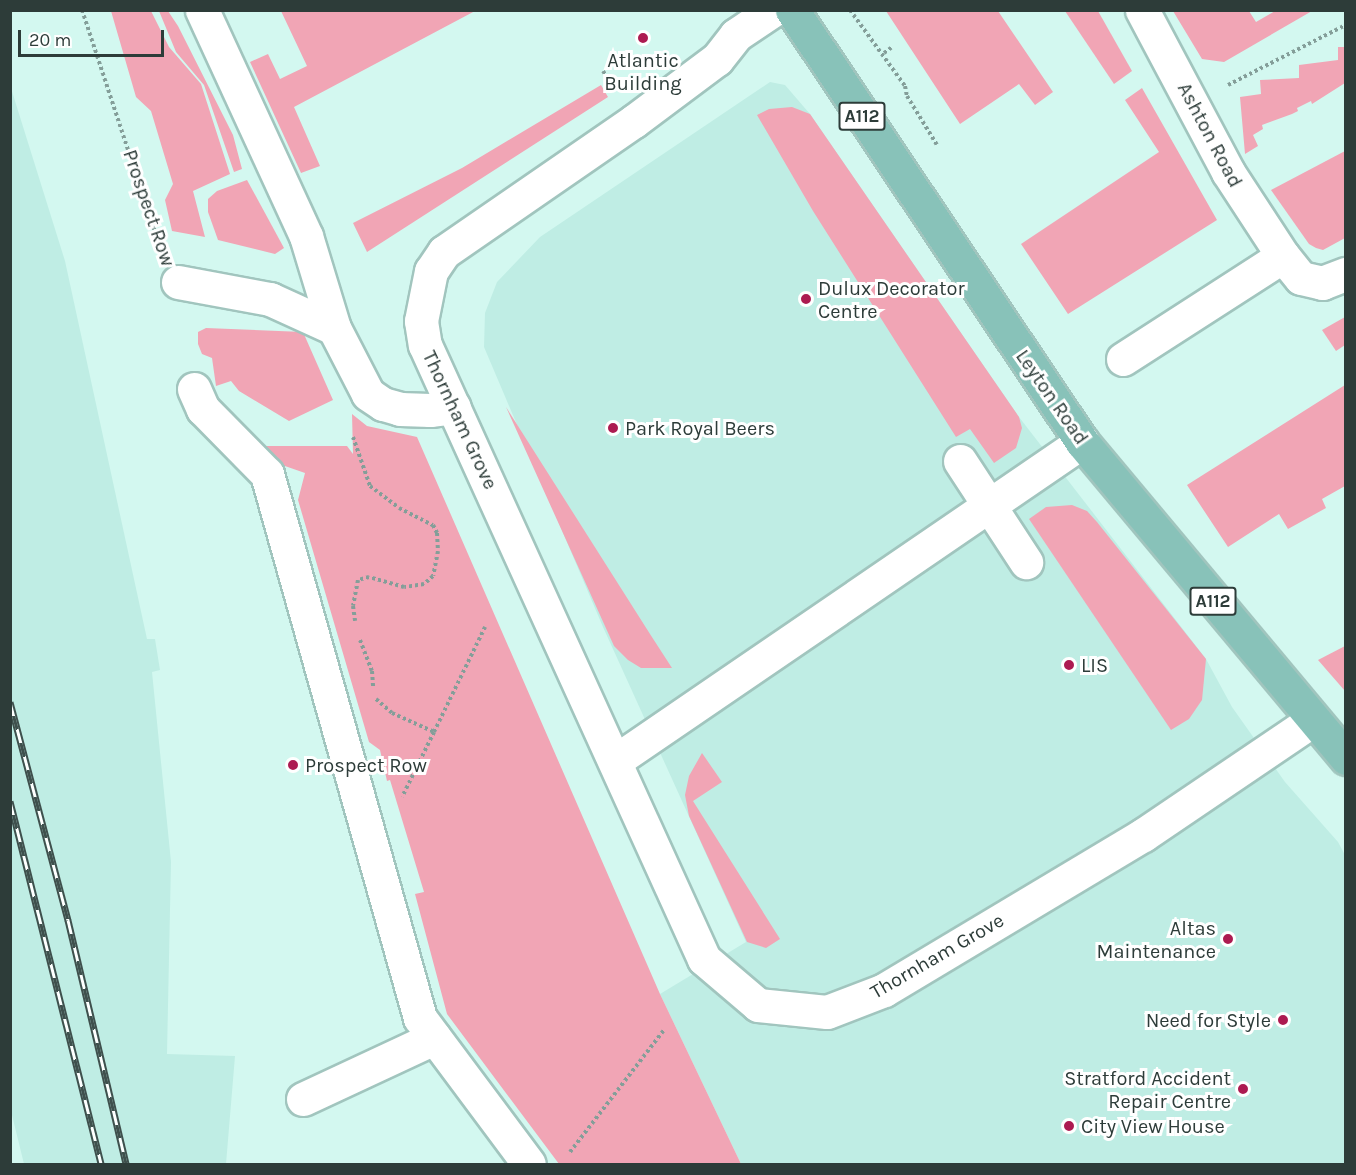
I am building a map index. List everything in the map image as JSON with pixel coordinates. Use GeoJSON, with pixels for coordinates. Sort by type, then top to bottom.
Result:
{"type":"FeatureCollection","features":[{"type":"Feature","properties":{"kind":"main road","name":"Leyton Road"},"geometry":{"type":"LineString","coordinates":[[792,10],[1082,441],[1346,758]]}},
{"type":"Feature","properties":{"kind":"street"},"geometry":{"type":"LineString","coordinates":[[202,10],[306,236],[334,328],[368,394],[383,404],[400,409],[454,407]]}},
{"type":"Feature","properties":{"kind":"street","name":"Thornham Grove"},"geometry":{"type":"LineString","coordinates":[[773,10],[736,35],[717,58],[634,121],[444,252],[431,271],[421,321],[425,345],[704,959],[758,1005],[827,1012],[884,990],[1143,835],[1313,720]]}},
{"type":"Feature","properties":{"kind":"street","name":"Ashton Road"},"geometry":{"type":"LineString","coordinates":[[1142,10],[1228,172],[1283,256],[1301,278],[1322,283],[1346,273]]}},
{"type":"Feature","properties":{"kind":"street"},"geometry":{"type":"LineString","coordinates":[[1124,359],[1283,256]]}},
{"type":"Feature","properties":{"kind":"street","name":"Prospect Row"},"geometry":{"type":"LineString","coordinates":[[178,282],[270,298],[334,328]]}},
{"type":"Feature","properties":{"kind":"street"},"geometry":{"type":"LineString","coordinates":[[195,389],[202,409],[267,474],[420,1018],[529,1164]]}},
{"type":"Feature","properties":{"kind":"street"},"geometry":{"type":"LineString","coordinates":[[615,761],[1082,441]]}},
{"type":"Feature","properties":{"kind":"street"},"geometry":{"type":"LineString","coordinates":[[960,461],[1026,562]]}},
{"type":"Feature","properties":{"kind":"street"},"geometry":{"type":"LineString","coordinates":[[303,1099],[434,1038]]}},
{"type":"Feature","properties":{"kind":"path","name":"Prospect Row"},"geometry":{"type":"LineString","coordinates":[[82,10],[167,269],[178,282]]}},
{"type":"Feature","properties":{"kind":"path"},"geometry":{"type":"LineString","coordinates":[[850,10],[905,86],[907,96],[937,144]]}},
{"type":"Feature","properties":{"kind":"path"},"geometry":{"type":"LineString","coordinates":[[1193,104],[1346,25]]}},
{"type":"Feature","properties":{"kind":"path"},"geometry":{"type":"LineString","coordinates":[[884,53],[891,48]]}},
{"type":"Feature","properties":{"kind":"path"},"geometry":{"type":"LineString","coordinates":[[603,71],[617,92]]}},
{"type":"Feature","properties":{"kind":"path"},"geometry":{"type":"LineString","coordinates":[[351,431],[370,486],[399,508],[433,525],[437,533],[438,551],[433,576],[424,584],[404,587],[369,577],[358,580],[353,606],[356,627]]}},
{"type":"Feature","properties":{"kind":"path"},"geometry":{"type":"LineString","coordinates":[[434,732],[485,627]]}},
{"type":"Feature","properties":{"kind":"path"},"geometry":{"type":"LineString","coordinates":[[358,634],[368,658],[373,681],[372,693],[377,701]]}},
{"type":"Feature","properties":{"kind":"path"},"geometry":{"type":"LineString","coordinates":[[567,1155],[664,1030]]}},
{"type":"Feature","properties":{"kind":"shaded area"},"geometry":{"type":"Polygon","coordinates":[[[111,11],[151,11],[169,47],[201,84],[230,174],[193,191],[205,237],[172,231],[165,200],[173,184],[151,111],[136,97],[111,11]]]}},
{"type":"Feature","properties":{"kind":"shaded area"},"geometry":{"type":"Polygon","coordinates":[[[159,11],[168,11],[178,26],[233,135],[242,169],[234,172],[204,85],[176,52],[159,11]]]}},
{"type":"Feature","properties":{"kind":"shaded area"},"geometry":{"type":"Polygon","coordinates":[[[281,11],[475,11],[294,107],[320,166],[301,173],[250,62],[268,54],[280,79],[307,66],[281,11]]]}},
{"type":"Feature","properties":{"kind":"shaded area"},"geometry":{"type":"Polygon","coordinates":[[[886,11],[998,11],[1053,92],[1035,105],[1019,84],[960,124],[886,11]]]}},
{"type":"Feature","properties":{"kind":"shaded area"},"geometry":{"type":"Polygon","coordinates":[[[1065,11],[1098,11],[1132,71],[1114,84],[1065,11]]]}},
{"type":"Feature","properties":{"kind":"shaded area"},"geometry":{"type":"Polygon","coordinates":[[[1173,11],[1249,11],[1256,22],[1275,11],[1312,11],[1224,62],[1202,59],[1173,11]]]}},
{"type":"Feature","properties":{"kind":"shaded area"},"geometry":{"type":"Polygon","coordinates":[[[1338,47],[1345,47],[1345,83],[1312,104],[1311,101],[1297,108],[1298,111],[1292,114],[1262,125],[1263,129],[1253,135],[1258,146],[1245,154],[1240,97],[1261,94],[1260,80],[1299,78],[1299,65],[1338,60],[1338,47]]]}},
{"type":"Feature","properties":{"kind":"shaded area"},"geometry":{"type":"Polygon","coordinates":[[[770,82],[785,85],[810,114],[1019,417],[1206,659],[1232,707],[1285,782],[1338,842],[1346,857],[1345,1164],[741,1164],[660,994],[746,942],[603,627],[484,347],[485,313],[497,282],[540,237],[770,82]]]}},
{"type":"Feature","properties":{"kind":"shaded area"},"geometry":{"type":"Polygon","coordinates":[[[10,85],[65,261],[147,639],[155,639],[160,670],[152,672],[171,862],[167,1054],[235,1056],[226,1164],[24,1164],[11,1111],[10,85]]]}},
{"type":"Feature","properties":{"kind":"shaded area"},"geometry":{"type":"Polygon","coordinates":[[[601,85],[608,97],[367,252],[353,223],[462,168],[601,85]]]}},
{"type":"Feature","properties":{"kind":"shaded area"},"geometry":{"type":"Polygon","coordinates":[[[1142,88],[1217,220],[1068,314],[1021,244],[1159,152],[1125,100],[1142,88]]]}},
{"type":"Feature","properties":{"kind":"shaded area"},"geometry":{"type":"Polygon","coordinates":[[[792,107],[810,114],[1019,417],[1022,428],[1016,448],[994,463],[970,429],[956,437],[813,211],[757,115],[769,109],[792,107]]]}},
{"type":"Feature","properties":{"kind":"shaded area"},"geometry":{"type":"Polygon","coordinates":[[[1345,151],[1345,238],[1323,250],[1309,244],[1271,190],[1345,151]]]}},
{"type":"Feature","properties":{"kind":"shaded area"},"geometry":{"type":"Polygon","coordinates":[[[247,180],[284,248],[275,254],[218,240],[208,212],[208,199],[217,191],[247,180]]]}},
{"type":"Feature","properties":{"kind":"shaded area"},"geometry":{"type":"Polygon","coordinates":[[[1345,317],[1345,345],[1336,351],[1322,330],[1345,317]]]}},
{"type":"Feature","properties":{"kind":"shaded area"},"geometry":{"type":"Polygon","coordinates":[[[206,328],[303,332],[333,400],[289,421],[239,391],[231,381],[216,386],[212,358],[202,354],[198,344],[198,332],[206,328]]]}},
{"type":"Feature","properties":{"kind":"shaded area"},"geometry":{"type":"Polygon","coordinates":[[[1345,385],[1345,486],[1322,499],[1326,508],[1288,529],[1279,514],[1228,547],[1187,485],[1345,385]]]}},
{"type":"Feature","properties":{"kind":"shaded area"},"geometry":{"type":"Polygon","coordinates":[[[506,407],[672,668],[641,668],[628,660],[614,646],[506,407]]]}},
{"type":"Feature","properties":{"kind":"shaded area"},"geometry":{"type":"Polygon","coordinates":[[[352,414],[367,426],[417,437],[660,994],[741,1164],[559,1164],[447,1014],[415,894],[424,892],[390,780],[387,781],[380,750],[369,742],[298,500],[305,473],[259,457],[254,446],[347,446],[353,454],[352,414]]]}},
{"type":"Feature","properties":{"kind":"shaded area"},"geometry":{"type":"Polygon","coordinates":[[[1072,505],[1087,511],[1097,522],[1206,659],[1202,700],[1189,719],[1171,730],[1029,519],[1046,507],[1072,505]]]}},
{"type":"Feature","properties":{"kind":"shaded area"},"geometry":{"type":"Polygon","coordinates":[[[1345,646],[1345,691],[1318,660],[1345,646]]]}},
{"type":"Feature","properties":{"kind":"shaded area"},"geometry":{"type":"Polygon","coordinates":[[[702,753],[722,782],[693,801],[780,939],[766,948],[747,942],[689,816],[685,795],[689,776],[702,753]]]}},
{"type":"Feature","properties":{"kind":"railway"},"geometry":{"type":"LineString","coordinates":[[10,702],[68,920],[126,1164]]}},
{"type":"Feature","properties":{"kind":"railway"},"geometry":{"type":"LineString","coordinates":[[10,801],[101,1164]]}},
{"type":"Feature","properties":{"kind":"place","name":"Atlantic Building"},"geometry":{"type":"Point","coordinates":[643,38]}},
{"type":"Feature","properties":{"kind":"place","name":"Dulux Decorator Centre"},"geometry":{"type":"Point","coordinates":[806,299]}},
{"type":"Feature","properties":{"kind":"place","name":"Park Royal Beers"},"geometry":{"type":"Point","coordinates":[613,428]}},
{"type":"Feature","properties":{"kind":"place","name":"LIS"},"geometry":{"type":"Point","coordinates":[1069,665]}},
{"type":"Feature","properties":{"kind":"place","name":"Prospect Row"},"geometry":{"type":"Point","coordinates":[293,765]}},
{"type":"Feature","properties":{"kind":"place","name":"Altas Maintenance"},"geometry":{"type":"Point","coordinates":[1228,939]}},
{"type":"Feature","properties":{"kind":"place","name":"Need for Style"},"geometry":{"type":"Point","coordinates":[1283,1020]}},
{"type":"Feature","properties":{"kind":"place","name":"Stratford Accident Repair Centre"},"geometry":{"type":"Point","coordinates":[1243,1089]}},
{"type":"Feature","properties":{"kind":"place","name":"City View House"},"geometry":{"type":"Point","coordinates":[1069,1126]}}]}
